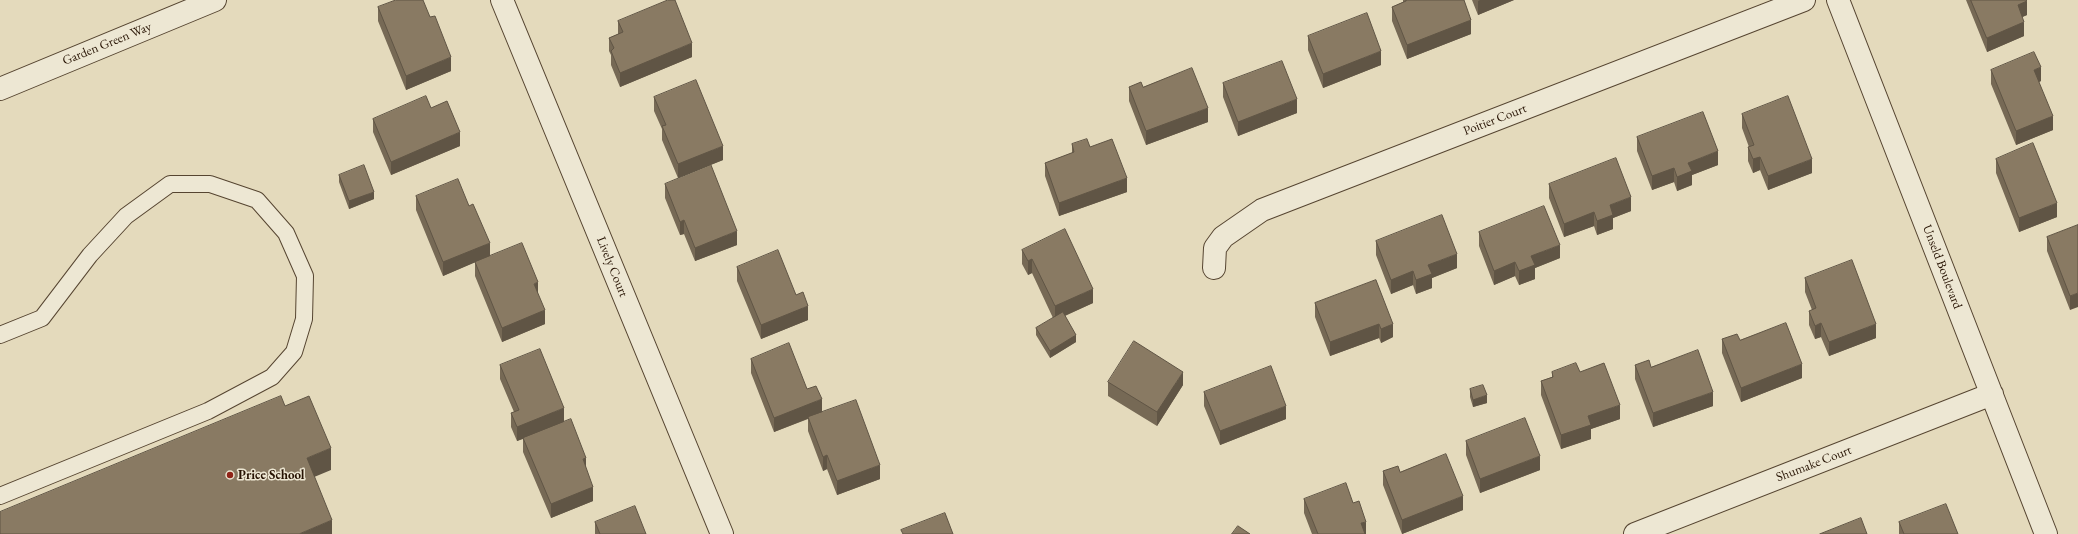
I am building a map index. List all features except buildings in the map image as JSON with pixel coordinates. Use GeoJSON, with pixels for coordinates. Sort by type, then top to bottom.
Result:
{"type":"FeatureCollection","features":[{"type":"Feature","properties":{"kind":"street","name":"Garden Green Way"},"geometry":{"type":"LineString","coordinates":[[0,89],[214,0]]}},
{"type":"Feature","properties":{"kind":"street","name":"Lively Court"},"geometry":{"type":"LineString","coordinates":[[502,0],[722,534]]}},
{"type":"Feature","properties":{"kind":"street","name":"Poitier Court"},"geometry":{"type":"LineString","coordinates":[[1214,268],[1215,248],[1223,237],[1262,210],[1804,0]]}},
{"type":"Feature","properties":{"kind":"street","name":"Unseld Boulevard"},"geometry":{"type":"LineString","coordinates":[[1838,0],[2046,534]]}},
{"type":"Feature","properties":{"kind":"street","name":"Shumake Court"},"geometry":{"type":"LineString","coordinates":[[1635,534],[1992,394]]}},
{"type":"Feature","properties":{"kind":"lane"},"geometry":{"type":"LineString","coordinates":[[0,335],[42,318],[90,255],[126,216],[170,184],[210,184],[257,200],[286,233],[305,276],[304,319],[294,352],[272,377],[208,410],[0,496]]}},
{"type":"Feature","properties":{"kind":"place","name":"Price School"},"geometry":{"type":"Point","coordinates":[230,475]}}]}
